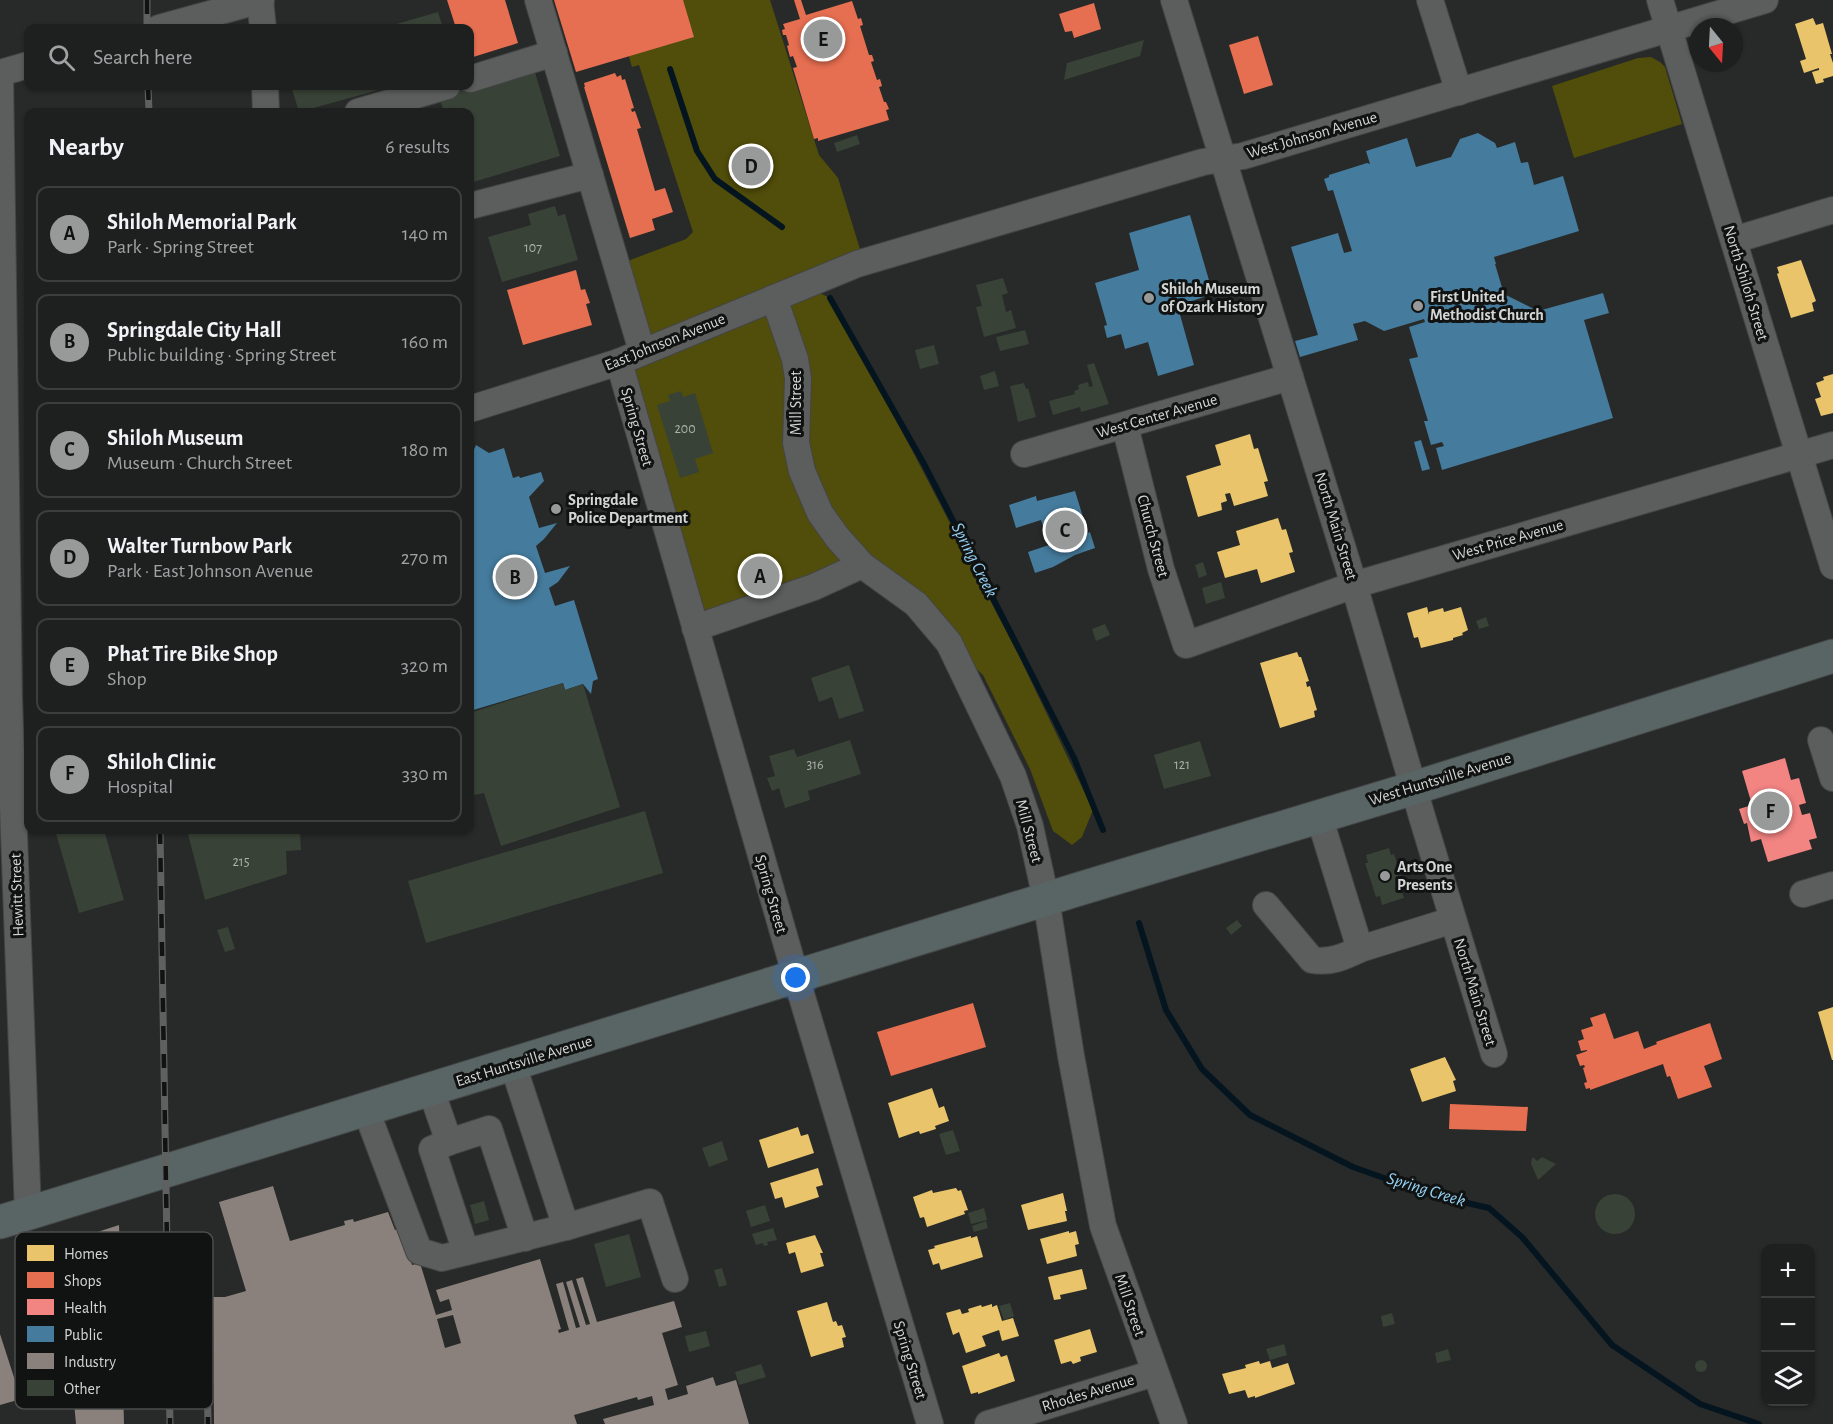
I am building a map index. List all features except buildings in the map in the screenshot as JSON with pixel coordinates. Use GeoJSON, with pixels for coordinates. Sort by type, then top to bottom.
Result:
{"type":"FeatureCollection","features":[{"type":"Feature","properties":{"kind":"main road","name":"West Huntsville Avenue"},"geometry":{"type":"LineString","coordinates":[[1046,899],[1414,788],[1833,656]]}},
{"type":"Feature","properties":{"kind":"main road","name":"East Huntsville Avenue"},"geometry":{"type":"LineString","coordinates":[[14,1217],[1046,899]]}},
{"type":"Feature","properties":{"kind":"street"},"geometry":{"type":"LineString","coordinates":[[174,24],[261,0],[263,24]]}},
{"type":"Feature","properties":{"kind":"street"},"geometry":{"type":"LineString","coordinates":[[538,0],[642,351]]}},
{"type":"Feature","properties":{"kind":"street","name":"North Main Street"},"geometry":{"type":"LineString","coordinates":[[1174,0],[1354,585],[1494,1054]]}},
{"type":"Feature","properties":{"kind":"street"},"geometry":{"type":"LineString","coordinates":[[1430,0],[1459,92]]}},
{"type":"Feature","properties":{"kind":"street","name":"North Shiloh Street"},"geometry":{"type":"LineString","coordinates":[[1660,0],[1833,566]]}},
{"type":"Feature","properties":{"kind":"street","name":"West Johnson Avenue"},"geometry":{"type":"LineString","coordinates":[[857,264],[1203,162],[1243,156],[1765,0]]}},
{"type":"Feature","properties":{"kind":"street"},"geometry":{"type":"LineString","coordinates":[[474,78],[554,53]]}},
{"type":"Feature","properties":{"kind":"street"},"geometry":{"type":"LineString","coordinates":[[0,74],[24,66]]}},
{"type":"Feature","properties":{"kind":"street","name":"Hewitt Street"},"geometry":{"type":"LineString","coordinates":[[0,74],[4,699],[14,1217]]}},
{"type":"Feature","properties":{"kind":"street"},"geometry":{"type":"LineString","coordinates":[[265,90],[266,108]]}},
{"type":"Feature","properties":{"kind":"street"},"geometry":{"type":"LineString","coordinates":[[372,108],[433,90]]}},
{"type":"Feature","properties":{"kind":"street"},"geometry":{"type":"LineString","coordinates":[[474,205],[590,175]]}},
{"type":"Feature","properties":{"kind":"street"},"geometry":{"type":"LineString","coordinates":[[1734,240],[1833,210]]}},
{"type":"Feature","properties":{"kind":"street","name":"East Johnson Avenue"},"geometry":{"type":"LineString","coordinates":[[474,406],[619,362],[857,264]]}},
{"type":"Feature","properties":{"kind":"street","name":"Mill Street"},"geometry":{"type":"LineString","coordinates":[[774,298],[795,359],[798,378],[796,443],[802,471],[820,513],[837,537],[862,565],[916,604],[949,643],[1013,776],[1030,826],[1046,899],[1071,1056],[1103,1226],[1174,1424]]}},
{"type":"Feature","properties":{"kind":"street","name":"Spring Street"},"geometry":{"type":"LineString","coordinates":[[619,362],[796,977],[930,1424]]}},
{"type":"Feature","properties":{"kind":"street","name":"West Center Avenue"},"geometry":{"type":"LineString","coordinates":[[1024,454],[1290,377]]}},
{"type":"Feature","properties":{"kind":"street","name":"Church Street"},"geometry":{"type":"LineString","coordinates":[[1125,426],[1161,569],[1186,645]]}},
{"type":"Feature","properties":{"kind":"street","name":"West Price Avenue"},"geometry":{"type":"LineString","coordinates":[[1186,645],[1354,585],[1833,445]]}},
{"type":"Feature","properties":{"kind":"street"},"geometry":{"type":"LineString","coordinates":[[695,628],[814,587],[862,565]]}},
{"type":"Feature","properties":{"kind":"street"},"geometry":{"type":"LineString","coordinates":[[1821,740],[1833,778]]}},
{"type":"Feature","properties":{"kind":"street"},"geometry":{"type":"LineString","coordinates":[[1319,816],[1360,949]]}},
{"type":"Feature","properties":{"kind":"street"},"geometry":{"type":"LineString","coordinates":[[1803,894],[1833,885]]}},
{"type":"Feature","properties":{"kind":"street"},"geometry":{"type":"LineString","coordinates":[[1266,905],[1312,960],[1323,962],[1453,920]]}},
{"type":"Feature","properties":{"kind":"street"},"geometry":{"type":"LineString","coordinates":[[513,1065],[566,1227]]}},
{"type":"Feature","properties":{"kind":"street"},"geometry":{"type":"LineString","coordinates":[[431,1090],[449,1142]]}},
{"type":"Feature","properties":{"kind":"street"},"geometry":{"type":"LineString","coordinates":[[366,1110],[419,1251],[442,1258],[525,1238],[651,1202],[675,1280]]}},
{"type":"Feature","properties":{"kind":"street"},"geometry":{"type":"LineString","coordinates":[[466,1252],[432,1149],[489,1130],[525,1238]]}},
{"type":"Feature","properties":{"kind":"street","name":"Rhodes Avenue"},"geometry":{"type":"LineString","coordinates":[[988,1424],[1154,1373]]}},
{"type":"Feature","properties":{"kind":"shaded area"},"geometry":{"type":"Polygon","coordinates":[[[612,0],[770,0],[819,155],[838,178],[864,262],[805,286],[830,298],[1018,654],[1093,810],[1082,837],[1072,845],[1053,831],[1030,769],[983,675],[862,565],[695,628],[619,362],[642,351],[617,265],[686,239],[693,232],[639,65],[632,67],[612,0]]]}},
{"type":"Feature","properties":{"kind":"shaded area"},"geometry":{"type":"Polygon","coordinates":[[[1651,57],[1665,67],[1682,124],[1574,158],[1552,86],[1638,58],[1651,57]]]}},
{"type":"Feature","properties":{"kind":"waterway","name":"Spring Creek"},"geometry":{"type":"LineString","coordinates":[[670,69],[697,151],[715,179],[782,227]]}},
{"type":"Feature","properties":{"kind":"waterway","name":"Spring Creek"},"geometry":{"type":"LineString","coordinates":[[830,298],[924,464],[1021,653],[1074,758],[1103,830]]}},
{"type":"Feature","properties":{"kind":"waterway","name":"Spring Creek"},"geometry":{"type":"LineString","coordinates":[[1139,923],[1166,1010],[1202,1069],[1250,1115],[1353,1167],[1432,1195],[1489,1208],[1522,1237],[1612,1345],[1700,1404],[1759,1424]]}},
{"type":"Feature","properties":{"kind":"railway"},"geometry":{"type":"LineString","coordinates":[[147,0],[147,24]]}},
{"type":"Feature","properties":{"kind":"railway"},"geometry":{"type":"LineString","coordinates":[[148,90],[149,108]]}},
{"type":"Feature","properties":{"kind":"railway"},"geometry":{"type":"LineString","coordinates":[[160,834],[167,1232]]}},
{"type":"Feature","properties":{"kind":"railway"},"geometry":{"type":"LineString","coordinates":[[170,1409],[170,1424]]}},
{"type":"Feature","properties":{"kind":"railway"},"geometry":{"type":"LineString","coordinates":[[208,1409],[208,1424]]}},
{"type":"Feature","properties":{"kind":"place","name":"Phat Tire Bike Shop"},"geometry":{"type":"Point","coordinates":[823,39]}},
{"type":"Feature","properties":{"kind":"place","name":"Walter Turnbow Park"},"geometry":{"type":"Point","coordinates":[751,166]}},
{"type":"Feature","properties":{"kind":"place","name":"Shiloh Museum of Ozark History"},"geometry":{"type":"Point","coordinates":[1149,298]}},
{"type":"Feature","properties":{"kind":"place","name":"First United Methodist Church"},"geometry":{"type":"Point","coordinates":[1418,306]}},
{"type":"Feature","properties":{"kind":"place","name":"Springdale Police Department"},"geometry":{"type":"Point","coordinates":[556,509]}},
{"type":"Feature","properties":{"kind":"place","name":"Shiloh Museum"},"geometry":{"type":"Point","coordinates":[1065,530]}},
{"type":"Feature","properties":{"kind":"place","name":"Shiloh Memorial Park"},"geometry":{"type":"Point","coordinates":[760,576]}},
{"type":"Feature","properties":{"kind":"place","name":"Springdale City Hall"},"geometry":{"type":"Point","coordinates":[515,577]}},
{"type":"Feature","properties":{"kind":"place","name":"Shiloh Clinic"},"geometry":{"type":"Point","coordinates":[1770,811]}},
{"type":"Feature","properties":{"kind":"place","name":"Arts One Presents"},"geometry":{"type":"Point","coordinates":[1385,876]}}]}
